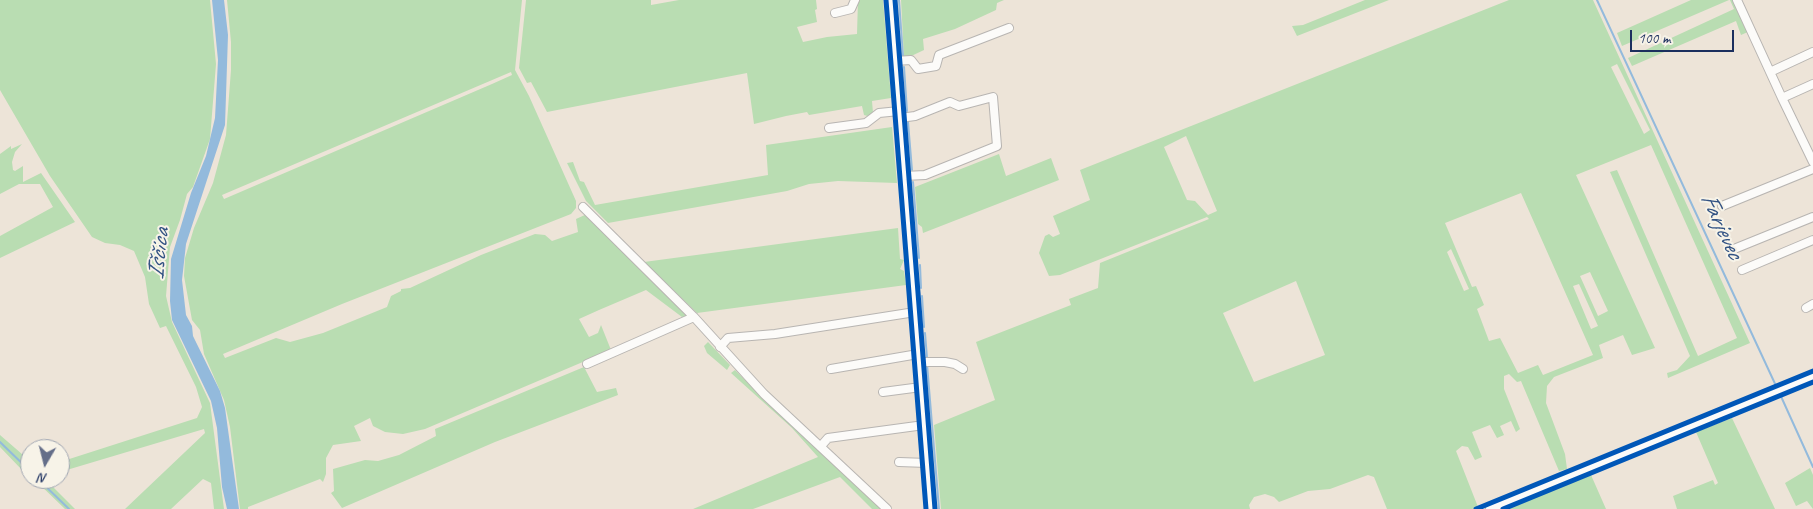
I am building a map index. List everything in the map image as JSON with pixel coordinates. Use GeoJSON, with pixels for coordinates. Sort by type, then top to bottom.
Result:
{"type":"FeatureCollection","features":[{"type":"Feature","properties":{"kind":"street"},"geometry":{"type":"LineString","coordinates":[[835,12],[851,9],[855,0]]}},
{"type":"Feature","properties":{"kind":"street"},"geometry":{"type":"LineString","coordinates":[[890,0],[931,509]]}},
{"type":"Feature","properties":{"kind":"street"},"geometry":{"type":"LineString","coordinates":[[1737,0],[1813,162]]}},
{"type":"Feature","properties":{"kind":"street"},"geometry":{"type":"LineString","coordinates":[[895,61],[911,60],[918,69],[936,66],[939,55],[1009,28]]}},
{"type":"Feature","properties":{"kind":"street"},"geometry":{"type":"LineString","coordinates":[[1770,72],[1813,52]]}},
{"type":"Feature","properties":{"kind":"street"},"geometry":{"type":"LineString","coordinates":[[1782,98],[1813,84]]}},
{"type":"Feature","properties":{"kind":"street"},"geometry":{"type":"LineString","coordinates":[[829,128],[866,123],[879,113],[915,116],[950,102],[959,106],[993,97],[997,146],[925,175],[904,176]]}},
{"type":"Feature","properties":{"kind":"street"},"geometry":{"type":"LineString","coordinates":[[1722,206],[1813,169]]}},
{"type":"Feature","properties":{"kind":"street"},"geometry":{"type":"LineString","coordinates":[[583,207],[694,317],[764,394],[887,509]]}},
{"type":"Feature","properties":{"kind":"street"},"geometry":{"type":"LineString","coordinates":[[1734,249],[1813,217]]}},
{"type":"Feature","properties":{"kind":"street"},"geometry":{"type":"LineString","coordinates":[[1742,270],[1813,240]]}},
{"type":"Feature","properties":{"kind":"street"},"geometry":{"type":"LineString","coordinates":[[720,347],[728,338],[775,334],[915,312]]}},
{"type":"Feature","properties":{"kind":"street"},"geometry":{"type":"LineString","coordinates":[[587,364],[694,317]]}},
{"type":"Feature","properties":{"kind":"street"},"geometry":{"type":"LineString","coordinates":[[831,369],[919,358],[955,364],[963,370]]}},
{"type":"Feature","properties":{"kind":"street"},"geometry":{"type":"LineString","coordinates":[[1490,509],[1813,377]]}},
{"type":"Feature","properties":{"kind":"street"},"geometry":{"type":"LineString","coordinates":[[882,392],[921,387]]}},
{"type":"Feature","properties":{"kind":"street"},"geometry":{"type":"LineString","coordinates":[[820,446],[828,438],[924,425]]}},
{"type":"Feature","properties":{"kind":"street"},"geometry":{"type":"LineString","coordinates":[[899,462],[927,463]]}},
{"type":"Feature","properties":{"kind":"green space"},"geometry":{"type":"Polygon","coordinates":[[[0,0],[210,0],[216,64],[210,139],[193,187],[187,194],[170,247],[166,296],[172,322],[210,403],[224,509],[214,509],[211,483],[203,479],[171,509],[125,509],[205,433],[204,429],[70,469],[70,459],[197,418],[202,407],[196,387],[166,326],[160,328],[149,304],[145,277],[134,251],[120,245],[105,243],[92,237],[50,176],[0,90],[0,0]]]}},
{"type":"Feature","properties":{"kind":"green space"},"geometry":{"type":"Polygon","coordinates":[[[227,0],[522,0],[515,70],[529,96],[576,201],[576,208],[571,214],[342,304],[223,354],[225,358],[276,338],[290,342],[323,333],[387,307],[391,296],[401,291],[401,289],[410,288],[481,255],[535,234],[545,235],[552,241],[578,232],[576,219],[587,214],[687,316],[682,317],[646,290],[599,310],[579,319],[589,337],[598,333],[601,325],[611,350],[425,429],[403,434],[385,432],[373,426],[370,418],[354,426],[361,441],[333,445],[326,458],[326,474],[323,482],[320,479],[248,507],[248,509],[240,509],[230,427],[224,400],[204,354],[200,330],[192,320],[184,276],[185,258],[194,228],[213,183],[226,135],[231,70],[231,42],[227,0]],[[511,72],[222,195],[224,199],[512,75],[511,72]]]}},
{"type":"Feature","properties":{"kind":"green space"},"geometry":{"type":"Polygon","coordinates":[[[526,0],[651,0],[651,5],[679,0],[816,0],[817,22],[797,27],[803,42],[857,34],[858,0],[883,0],[891,98],[872,101],[873,113],[871,117],[864,115],[862,106],[809,115],[807,112],[754,124],[747,73],[547,112],[531,82],[527,83],[519,68],[526,0]]]}},
{"type":"Feature","properties":{"kind":"green space"},"geometry":{"type":"Polygon","coordinates":[[[901,0],[1004,0],[997,3],[996,10],[955,29],[923,39],[924,50],[907,58],[904,57],[901,0]]]}},
{"type":"Feature","properties":{"kind":"green space"},"geometry":{"type":"Polygon","coordinates":[[[1365,0],[1389,0],[1297,36],[1292,26],[1303,25],[1365,0]]]}},
{"type":"Feature","properties":{"kind":"green space"},"geometry":{"type":"Polygon","coordinates":[[[1509,0],[1593,0],[1750,343],[1668,378],[1667,373],[1677,370],[1690,356],[1610,172],[1617,170],[1698,356],[1737,338],[1651,145],[1576,175],[1655,348],[1632,355],[1623,335],[1599,345],[1603,358],[1554,377],[1547,386],[1546,403],[1565,454],[1567,469],[1559,471],[1521,381],[1517,382],[1509,374],[1504,376],[1504,389],[1520,429],[1516,432],[1511,421],[1500,426],[1504,435],[1497,438],[1490,425],[1472,432],[1482,457],[1475,460],[1468,447],[1462,446],[1456,451],[1478,507],[1472,509],[1387,509],[1374,477],[1368,475],[1330,489],[1308,491],[1279,502],[1274,497],[1265,494],[1254,497],[1249,505],[1250,509],[941,509],[934,425],[995,400],[976,342],[1071,305],[1069,299],[1098,288],[1100,263],[1209,219],[1207,217],[1060,275],[1049,276],[1039,253],[1045,236],[1049,234],[1053,237],[1060,234],[1053,216],[1090,200],[1080,170],[1509,0]],[[1617,64],[1611,67],[1644,134],[1650,130],[1617,64]],[[1186,136],[1164,147],[1187,200],[1195,201],[1208,215],[1217,211],[1186,136]],[[1521,193],[1445,223],[1472,287],[1476,286],[1484,305],[1477,309],[1489,341],[1500,338],[1518,373],[1538,365],[1543,375],[1593,355],[1521,193]],[[1451,249],[1447,252],[1464,291],[1469,289],[1451,249]],[[1590,272],[1580,276],[1598,316],[1608,311],[1590,272]],[[1296,281],[1223,313],[1254,382],[1325,355],[1296,281]],[[1579,284],[1573,286],[1591,329],[1598,326],[1579,284]]]}},
{"type":"Feature","properties":{"kind":"green space"},"geometry":{"type":"Polygon","coordinates":[[[1691,0],[1729,0],[1622,46],[1617,33],[1691,0]]]}},
{"type":"Feature","properties":{"kind":"green space"},"geometry":{"type":"Polygon","coordinates":[[[1730,0],[1736,0],[1750,31],[1741,35],[1736,21],[1632,66],[1628,58],[1734,9],[1730,0]]]}},
{"type":"Feature","properties":{"kind":"green space"},"geometry":{"type":"Polygon","coordinates":[[[892,127],[897,183],[838,181],[809,184],[787,191],[608,223],[586,201],[567,163],[573,162],[580,181],[584,182],[595,205],[768,175],[766,145],[892,127]]]}},
{"type":"Feature","properties":{"kind":"green space"},"geometry":{"type":"Polygon","coordinates":[[[22,144],[15,152],[12,162],[13,170],[15,171],[23,166],[23,182],[41,173],[75,222],[0,258],[0,236],[53,207],[40,184],[19,184],[0,194],[0,154],[11,146],[11,149],[22,144]]]}},
{"type":"Feature","properties":{"kind":"green space"},"geometry":{"type":"Polygon","coordinates":[[[999,154],[1006,176],[1051,158],[1059,180],[923,233],[922,227],[918,224],[915,187],[999,154]]]}},
{"type":"Feature","properties":{"kind":"green space"},"geometry":{"type":"Polygon","coordinates":[[[898,228],[900,259],[904,260],[900,269],[904,271],[906,285],[697,313],[644,262],[898,228]]]}},
{"type":"Feature","properties":{"kind":"green space"},"geometry":{"type":"Polygon","coordinates":[[[708,342],[730,365],[727,370],[707,353],[704,346],[708,342]]]}},
{"type":"Feature","properties":{"kind":"green space"},"geometry":{"type":"Polygon","coordinates":[[[584,367],[597,392],[616,388],[618,395],[495,442],[342,508],[331,493],[334,491],[333,469],[365,460],[378,461],[399,455],[436,436],[435,429],[584,367]]]}},
{"type":"Feature","properties":{"kind":"green space"},"geometry":{"type":"Polygon","coordinates":[[[735,370],[885,509],[872,509],[840,477],[753,509],[693,509],[818,457],[792,428],[731,373],[735,370]]]}},
{"type":"Feature","properties":{"kind":"green space"},"geometry":{"type":"Polygon","coordinates":[[[1732,418],[1775,509],[1677,509],[1673,496],[1713,480],[1715,485],[1718,483],[1696,432],[1732,418]]]}},
{"type":"Feature","properties":{"kind":"green space"},"geometry":{"type":"Polygon","coordinates":[[[0,435],[20,452],[20,468],[0,447],[0,435]]]}},
{"type":"Feature","properties":{"kind":"green space"},"geometry":{"type":"Polygon","coordinates":[[[1810,468],[1813,475],[1813,509],[1807,501],[1796,506],[1785,483],[1810,468]]]}},
{"type":"Feature","properties":{"kind":"green space"},"geometry":{"type":"Polygon","coordinates":[[[1591,475],[1606,509],[1507,509],[1539,496],[1591,475]]]}},
{"type":"Feature","properties":{"kind":"green space"},"geometry":{"type":"Polygon","coordinates":[[[44,489],[55,489],[75,509],[65,509],[44,489]]]}},
{"type":"Feature","properties":{"kind":"water","name":"Iščica"},"geometry":{"type":"Polygon","coordinates":[[[212,0],[224,0],[228,35],[225,125],[186,244],[182,280],[186,315],[192,326],[193,336],[220,391],[225,408],[239,509],[227,509],[222,487],[217,428],[211,401],[172,320],[170,301],[171,259],[191,193],[206,156],[215,118],[218,60],[212,0]]]}},
{"type":"Feature","properties":{"kind":"waterway"},"geometry":{"type":"LineString","coordinates":[[899,0],[903,56]]}},
{"type":"Feature","properties":{"kind":"waterway","name":"Farjevec"},"geometry":{"type":"LineString","coordinates":[[1597,0],[1777,388]]}},
{"type":"Feature","properties":{"kind":"waterway"},"geometry":{"type":"LineString","coordinates":[[904,67],[907,111]]}},
{"type":"Feature","properties":{"kind":"waterway"},"geometry":{"type":"LineString","coordinates":[[908,122],[912,170]]}},
{"type":"Feature","properties":{"kind":"waterway"},"geometry":{"type":"LineString","coordinates":[[913,182],[919,258]]}},
{"type":"Feature","properties":{"kind":"waterway"},"geometry":{"type":"LineString","coordinates":[[920,265],[921,288]]}},
{"type":"Feature","properties":{"kind":"waterway"},"geometry":{"type":"LineString","coordinates":[[922,296],[924,327]]}},
{"type":"Feature","properties":{"kind":"waterway"},"geometry":{"type":"LineString","coordinates":[[925,333],[927,358]]}},
{"type":"Feature","properties":{"kind":"waterway"},"geometry":{"type":"LineString","coordinates":[[927,364],[939,509]]}},
{"type":"Feature","properties":{"kind":"waterway","name":"Farjevec"},"geometry":{"type":"LineString","coordinates":[[1779,392],[1813,467]]}},
{"type":"Feature","properties":{"kind":"waterway"},"geometry":{"type":"LineString","coordinates":[[0,442],[20,461]]}},
{"type":"Feature","properties":{"kind":"waterway"},"geometry":{"type":"LineString","coordinates":[[48,489],[69,509]]}},
{"type":"Feature","properties":{"kind":"cycle path"},"geometry":{"type":"LineString","coordinates":[[886,0],[926,509]]}},
{"type":"Feature","properties":{"kind":"cycle path"},"geometry":{"type":"LineString","coordinates":[[895,0],[935,509]]}},
{"type":"Feature","properties":{"kind":"cycle path"},"geometry":{"type":"LineString","coordinates":[[1476,509],[1813,371]]}},
{"type":"Feature","properties":{"kind":"cycle path"},"geometry":{"type":"LineString","coordinates":[[1503,509],[1813,382]]}}]}
